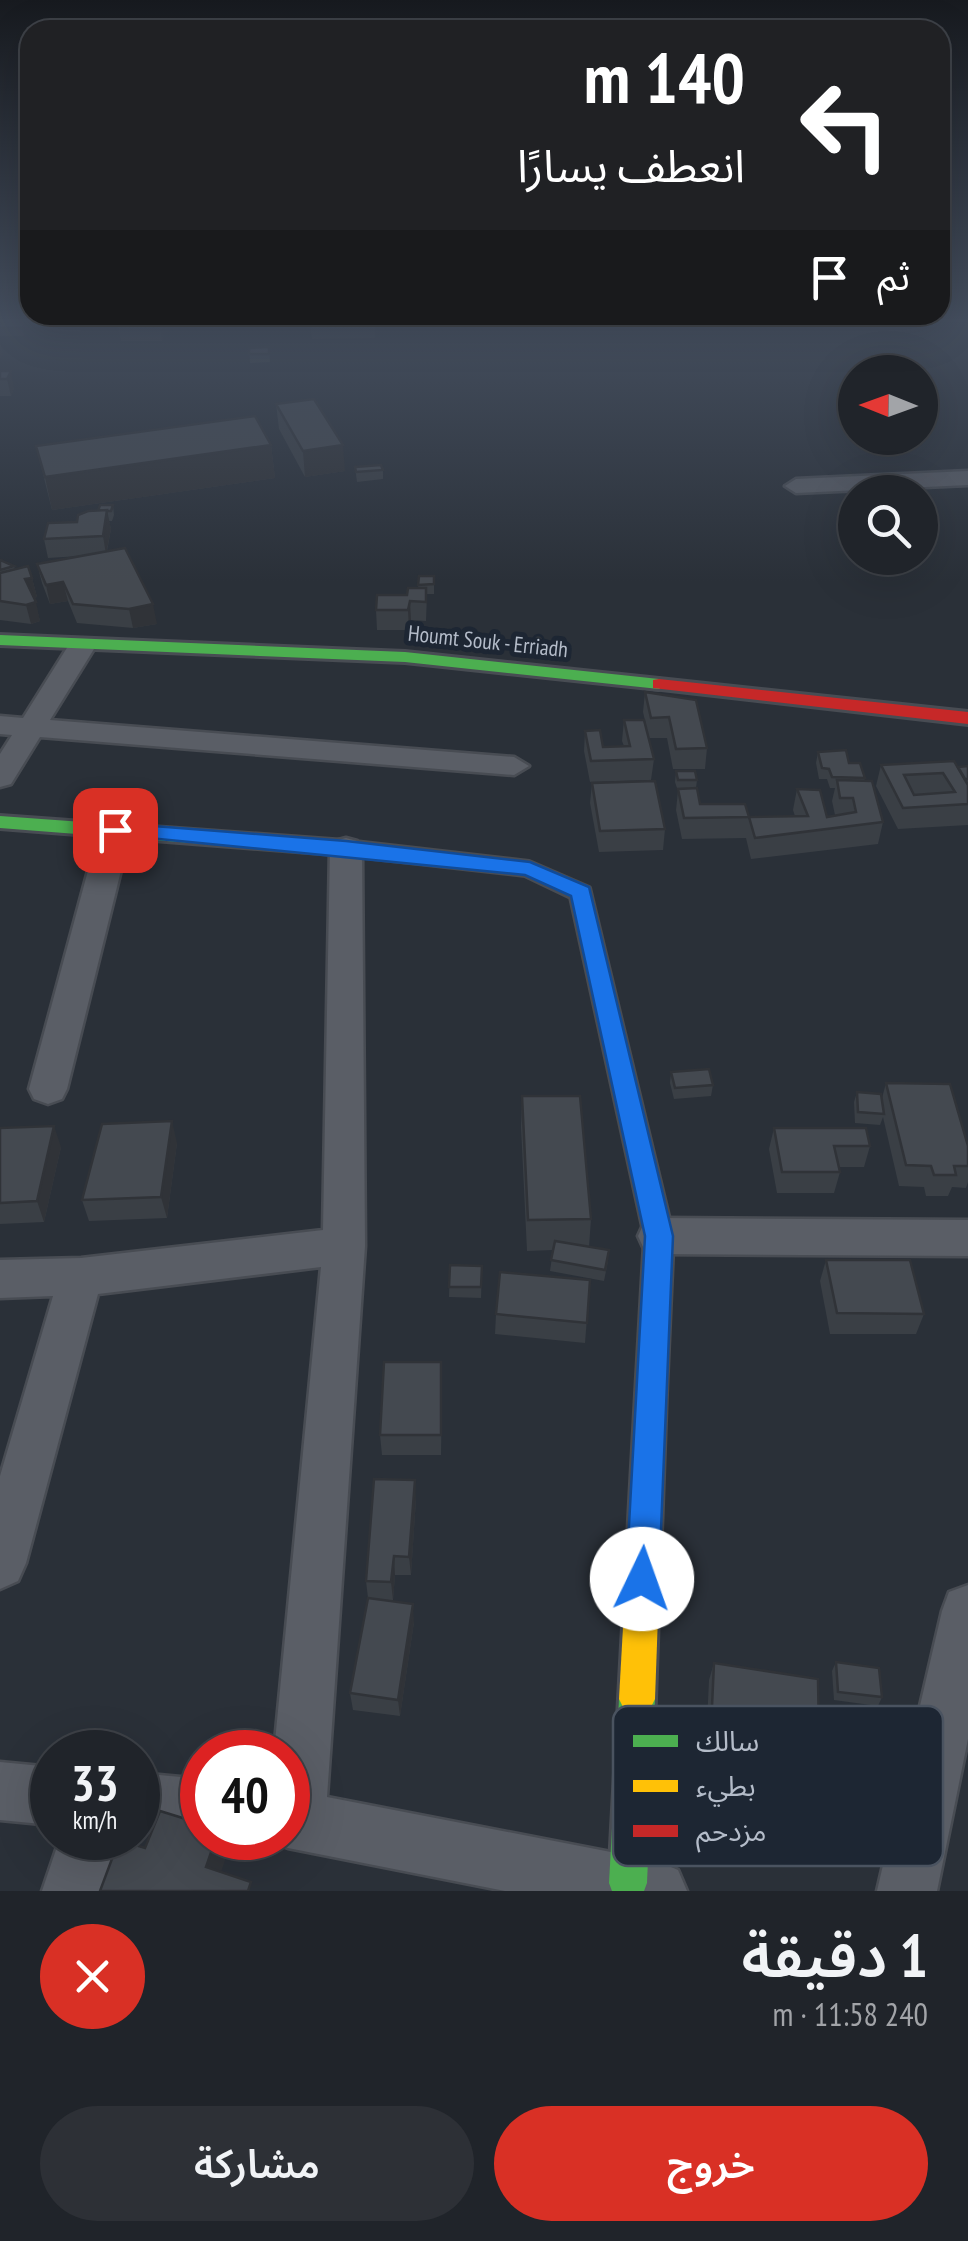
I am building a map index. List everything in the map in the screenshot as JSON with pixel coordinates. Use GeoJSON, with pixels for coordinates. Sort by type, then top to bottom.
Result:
{"type":"FeatureCollection","features":[{"type":"Feature","properties":{"kind":"street"},"geometry":{"type":"LineString","coordinates":[[796,486],[968,478]]}},
{"type":"Feature","properties":{"kind":"street","name":"Houmt Souk - Erriadh"},"geometry":{"type":"LineString","coordinates":[[0,640],[80,649],[464,661],[794,704],[968,718]]}},
{"type":"Feature","properties":{"kind":"street"},"geometry":{"type":"LineString","coordinates":[[0,778],[80,649]]}},
{"type":"Feature","properties":{"kind":"street"},"geometry":{"type":"LineString","coordinates":[[0,724],[514,766]]}},
{"type":"Feature","properties":{"kind":"street"},"geometry":{"type":"LineString","coordinates":[[0,822],[346,848],[530,869],[582,892],[659,1236],[647,1706]]}},
{"type":"Feature","properties":{"kind":"street"},"geometry":{"type":"LineString","coordinates":[[48,1089],[115,830]]}},
{"type":"Feature","properties":{"kind":"street"},"geometry":{"type":"LineString","coordinates":[[300,1730],[344,1246],[346,848]]}},
{"type":"Feature","properties":{"kind":"street"},"geometry":{"type":"LineString","coordinates":[[659,1236],[968,1238]]}},
{"type":"Feature","properties":{"kind":"street"},"geometry":{"type":"LineString","coordinates":[[0,1280],[80,1277],[344,1246]]}},
{"type":"Feature","properties":{"kind":"street"},"geometry":{"type":"LineString","coordinates":[[0,1563],[80,1277]]}},
{"type":"Feature","properties":{"kind":"street"},"geometry":{"type":"LineString","coordinates":[[943,1725],[968,1610]]}},
{"type":"Feature","properties":{"kind":"street"},"geometry":{"type":"LineString","coordinates":[[0,1791],[30,1794]]}},
{"type":"Feature","properties":{"kind":"street"},"geometry":{"type":"LineString","coordinates":[[310,1824],[471,1858],[642,1887]]}},
{"type":"Feature","properties":{"kind":"street"},"geometry":{"type":"LineString","coordinates":[[72,1891],[82,1860]]}},
{"type":"Feature","properties":{"kind":"street"},"geometry":{"type":"LineString","coordinates":[[907,1891],[912,1866]]}},
{"type":"Feature","properties":{"kind":"building"},"geometry":{"type":"Polygon","coordinates":[[[277,406],[319,406],[343,445],[303,451],[277,406]]]}},
{"type":"Feature","properties":{"kind":"building"},"geometry":{"type":"Polygon","coordinates":[[[255,416],[271,445],[45,477],[36,446],[255,416]]]}},
{"type":"Feature","properties":{"kind":"building"},"geometry":{"type":"Polygon","coordinates":[[[381,465],[383,470],[356,472],[355,467],[381,465]]]}},
{"type":"Feature","properties":{"kind":"building"},"geometry":{"type":"Polygon","coordinates":[[[100,505],[113,505],[111,511],[98,511],[100,505]]]}},
{"type":"Feature","properties":{"kind":"building"},"geometry":{"type":"Polygon","coordinates":[[[107,510],[103,536],[44,539],[48,523],[77,522],[78,515],[88,511],[107,510]]]}},
{"type":"Feature","properties":{"kind":"building"},"geometry":{"type":"Polygon","coordinates":[[[125,548],[153,604],[129,609],[73,604],[63,582],[46,585],[37,564],[125,548]]]}},
{"type":"Feature","properties":{"kind":"building"},"geometry":{"type":"Polygon","coordinates":[[[0,560],[14,566],[0,570],[0,560]]]}},
{"type":"Feature","properties":{"kind":"building"},"geometry":{"type":"Polygon","coordinates":[[[28,566],[32,578],[25,579],[36,602],[26,605],[0,601],[0,573],[28,566]]]}},
{"type":"Feature","properties":{"kind":"building"},"geometry":{"type":"Polygon","coordinates":[[[419,576],[434,576],[434,584],[418,585],[419,576]]]}},
{"type":"Feature","properties":{"kind":"building"},"geometry":{"type":"Polygon","coordinates":[[[408,588],[426,588],[426,602],[410,601],[408,610],[376,610],[377,595],[407,595],[408,588]]]}},
{"type":"Feature","properties":{"kind":"building"},"geometry":{"type":"Polygon","coordinates":[[[645,692],[696,700],[707,748],[676,749],[669,717],[651,718],[645,692]]]}},
{"type":"Feature","properties":{"kind":"building"},"geometry":{"type":"Polygon","coordinates":[[[624,720],[644,720],[654,759],[591,761],[585,731],[600,730],[603,747],[630,746],[624,720]]]}},
{"type":"Feature","properties":{"kind":"building"},"geometry":{"type":"Polygon","coordinates":[[[846,750],[849,763],[860,763],[865,778],[832,777],[829,769],[822,768],[818,752],[846,750]]]}},
{"type":"Feature","properties":{"kind":"building"},"geometry":{"type":"Polygon","coordinates":[[[954,761],[968,785],[968,804],[903,808],[881,765],[954,761]],[[943,773],[904,775],[914,795],[955,792],[943,773]]]}},
{"type":"Feature","properties":{"kind":"building"},"geometry":{"type":"Polygon","coordinates":[[[968,766],[968,779],[965,779],[958,767],[968,766]]]}},
{"type":"Feature","properties":{"kind":"building"},"geometry":{"type":"Polygon","coordinates":[[[676,771],[695,771],[697,780],[678,780],[676,771]]]}},
{"type":"Feature","properties":{"kind":"building"},"geometry":{"type":"Polygon","coordinates":[[[837,780],[872,781],[883,822],[755,838],[749,817],[808,816],[797,789],[820,790],[827,817],[856,812],[853,798],[840,798],[837,780]]]}},
{"type":"Feature","properties":{"kind":"building"},"geometry":{"type":"Polygon","coordinates":[[[655,781],[665,829],[600,831],[592,783],[655,781]]]}},
{"type":"Feature","properties":{"kind":"building"},"geometry":{"type":"Polygon","coordinates":[[[697,788],[700,804],[745,804],[749,817],[684,818],[678,789],[697,788]]]}},
{"type":"Feature","properties":{"kind":"building"},"geometry":{"type":"Polygon","coordinates":[[[709,1069],[713,1085],[675,1088],[671,1072],[709,1069]]]}},
{"type":"Feature","properties":{"kind":"building"},"geometry":{"type":"Polygon","coordinates":[[[886,1083],[950,1084],[968,1146],[968,1166],[954,1166],[956,1175],[934,1175],[931,1166],[906,1165],[886,1083]]]}},
{"type":"Feature","properties":{"kind":"building"},"geometry":{"type":"Polygon","coordinates":[[[857,1092],[881,1094],[884,1114],[858,1112],[857,1092]]]}},
{"type":"Feature","properties":{"kind":"building"},"geometry":{"type":"Polygon","coordinates":[[[522,1096],[580,1096],[591,1219],[528,1220],[522,1096]]]}},
{"type":"Feature","properties":{"kind":"building"},"geometry":{"type":"Polygon","coordinates":[[[172,1121],[161,1197],[82,1200],[102,1124],[172,1121]]]}},
{"type":"Feature","properties":{"kind":"building"},"geometry":{"type":"Polygon","coordinates":[[[54,1126],[37,1201],[0,1203],[0,1128],[54,1126]]]}},
{"type":"Feature","properties":{"kind":"building"},"geometry":{"type":"Polygon","coordinates":[[[774,1128],[866,1128],[870,1146],[834,1146],[840,1172],[782,1172],[774,1128]]]}},
{"type":"Feature","properties":{"kind":"building"},"geometry":{"type":"Polygon","coordinates":[[[555,1241],[609,1250],[605,1270],[551,1260],[555,1241]]]}},
{"type":"Feature","properties":{"kind":"building"},"geometry":{"type":"Polygon","coordinates":[[[826,1260],[910,1260],[924,1314],[837,1313],[826,1260]]]}},
{"type":"Feature","properties":{"kind":"building"},"geometry":{"type":"Polygon","coordinates":[[[450,1265],[482,1266],[481,1287],[449,1287],[450,1265]]]}},
{"type":"Feature","properties":{"kind":"building"},"geometry":{"type":"Polygon","coordinates":[[[500,1272],[590,1280],[587,1323],[496,1314],[500,1272]]]}},
{"type":"Feature","properties":{"kind":"building"},"geometry":{"type":"Polygon","coordinates":[[[384,1362],[441,1362],[441,1435],[380,1435],[384,1362]]]}},
{"type":"Feature","properties":{"kind":"building"},"geometry":{"type":"Polygon","coordinates":[[[374,1479],[415,1480],[409,1557],[394,1556],[391,1582],[366,1581],[374,1479]]]}},
{"type":"Feature","properties":{"kind":"building"},"geometry":{"type":"Polygon","coordinates":[[[368,1598],[413,1604],[398,1700],[350,1693],[368,1598]]]}},
{"type":"Feature","properties":{"kind":"building"},"geometry":{"type":"Polygon","coordinates":[[[836,1662],[879,1668],[882,1697],[838,1692],[836,1662]]]}},
{"type":"Feature","properties":{"kind":"building"},"geometry":{"type":"Polygon","coordinates":[[[714,1663],[818,1679],[818,1706],[712,1706],[714,1663]]]}},
{"type":"Feature","properties":{"kind":"building"},"geometry":{"type":"Polygon","coordinates":[[[160,1811],[180,1817],[180,1860],[208,1860],[206,1867],[251,1882],[248,1891],[100,1891],[112,1860],[160,1860],[160,1811]]]}},
{"type":"Feature","properties":{"kind":"traffic: fast"},"geometry":{"type":"LineString","coordinates":[[0,640],[405,657],[659,684]]}},
{"type":"Feature","properties":{"kind":"traffic: fast"},"geometry":{"type":"LineString","coordinates":[[0,822],[346,848],[529,869],[581,893],[659,1236],[651,1394]]}},
{"type":"Feature","properties":{"kind":"traffic: fast"},"geometry":{"type":"LineString","coordinates":[[637,1699],[637,1706]]}},
{"type":"Feature","properties":{"kind":"traffic: fast"},"geometry":{"type":"LineString","coordinates":[[628,1883],[629,1866]]}},
{"type":"Feature","properties":{"kind":"traffic: slow"},"geometry":{"type":"LineString","coordinates":[[637,1699],[651,1394]]}},
{"type":"Feature","properties":{"kind":"traffic: jam"},"geometry":{"type":"LineString","coordinates":[[659,684],[968,718]]}},
{"type":"Feature","properties":{"kind":"route"},"geometry":{"type":"LineString","coordinates":[[115,830],[346,848],[530,869],[582,892],[659,1236],[642,1579]]}}]}
